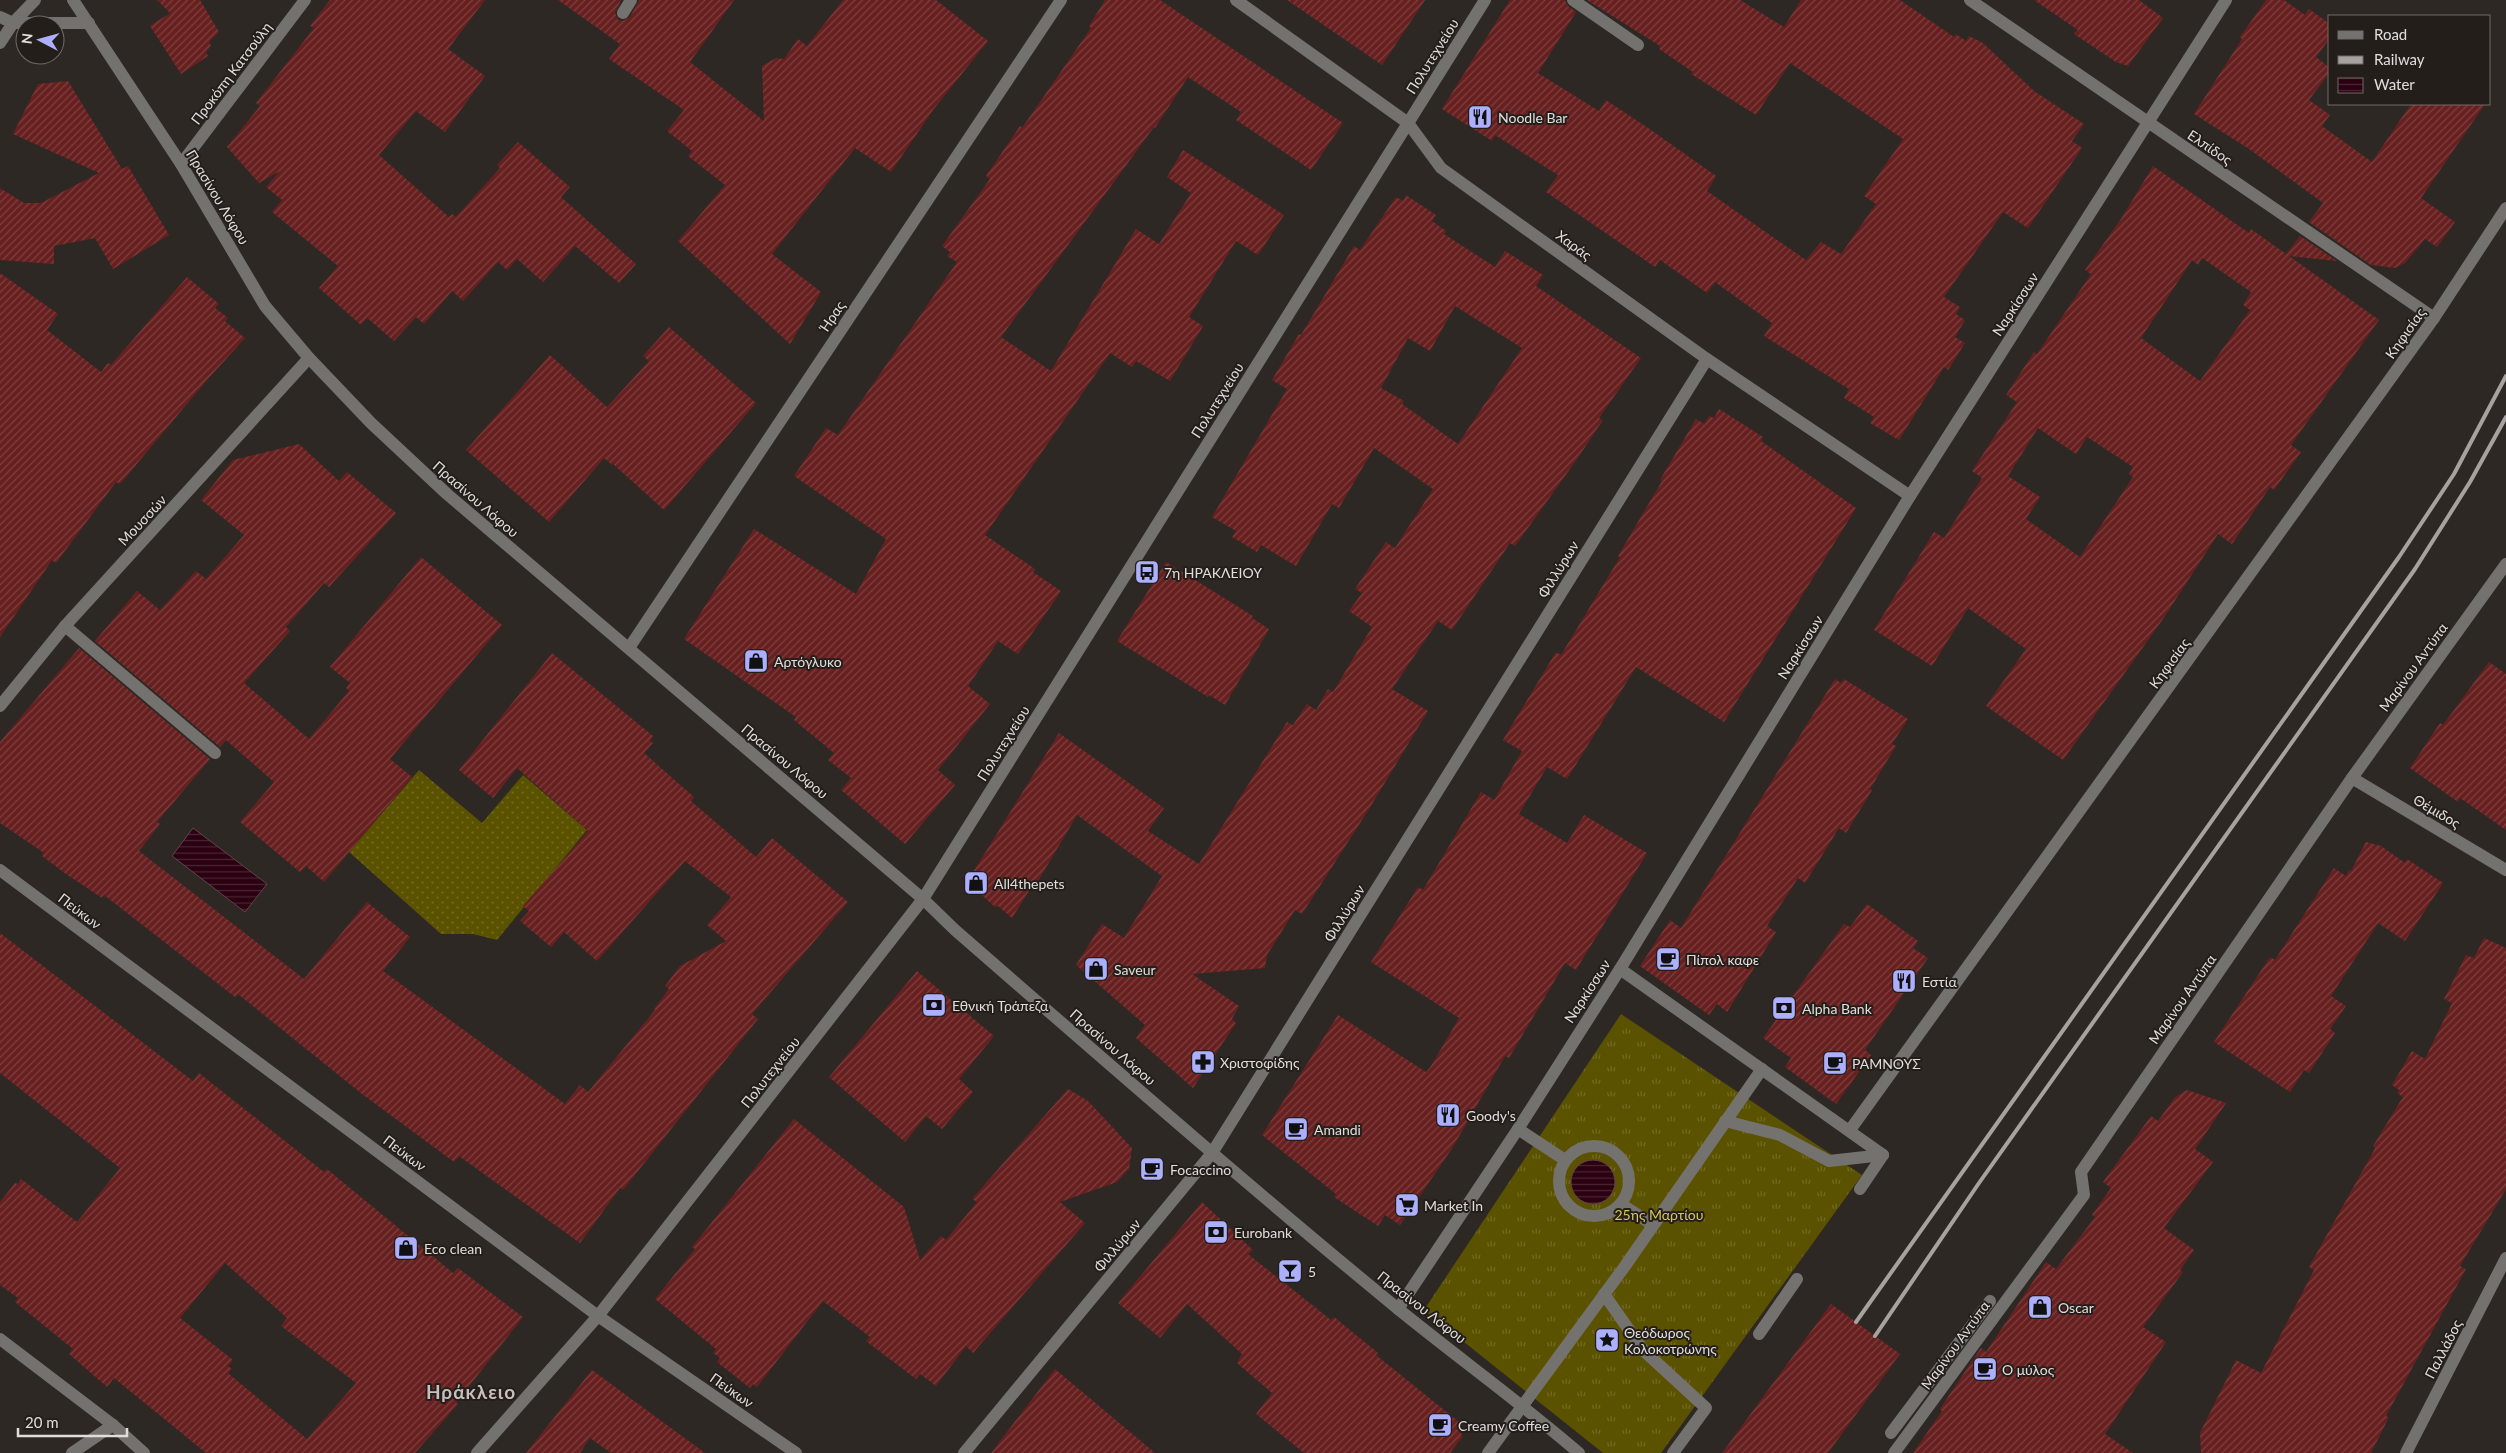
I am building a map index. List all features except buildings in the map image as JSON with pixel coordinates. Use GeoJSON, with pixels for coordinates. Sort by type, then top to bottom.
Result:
{"type":"FeatureCollection","features":[{"type":"Feature","properties":{"kind":"street"},"geometry":{"type":"LineString","coordinates":[[0,43],[13,23],[35,0]]}},
{"type":"Feature","properties":{"kind":"street","name":"Πρασίνου Λόφου"},"geometry":{"type":"LineString","coordinates":[[74,0],[181,164],[265,306],[309,358],[371,423],[447,494],[923,899],[955,930],[1212,1153],[1398,1309],[1523,1405],[1579,1453]]}},
{"type":"Feature","properties":{"kind":"street","name":"Προκόπη Κατσούλη"},"geometry":{"type":"LineString","coordinates":[[181,164],[305,0]]}},
{"type":"Feature","properties":{"kind":"street"},"geometry":{"type":"LineString","coordinates":[[623,13],[631,0]]}},
{"type":"Feature","properties":{"kind":"street","name":"Ήρας"},"geometry":{"type":"LineString","coordinates":[[629,648],[1061,0]]}},
{"type":"Feature","properties":{"kind":"street","name":"Χαράς"},"geometry":{"type":"LineString","coordinates":[[1236,0],[1408,123],[1441,168],[1707,358],[1910,496]]}},
{"type":"Feature","properties":{"kind":"street","name":"Πολυτεχνείου"},"geometry":{"type":"LineString","coordinates":[[476,1453],[598,1316],[923,899],[1485,0]]}},
{"type":"Feature","properties":{"kind":"street"},"geometry":{"type":"LineString","coordinates":[[1573,0],[1638,45]]}},
{"type":"Feature","properties":{"kind":"street","name":"Ελπίδος"},"geometry":{"type":"LineString","coordinates":[[1970,0],[2434,318]]}},
{"type":"Feature","properties":{"kind":"street","name":"Ναρκίσσων"},"geometry":{"type":"LineString","coordinates":[[1398,1309],[1518,1129],[1620,969],[1910,496],[2226,0]]}},
{"type":"Feature","properties":{"kind":"street"},"geometry":{"type":"LineString","coordinates":[[0,17],[13,23],[89,23]]}},
{"type":"Feature","properties":{"kind":"street","name":"Κηφισίας"},"geometry":{"type":"LineString","coordinates":[[1850,1130],[2434,318],[2506,208]]}},
{"type":"Feature","properties":{"kind":"street","name":"Μουσσών"},"geometry":{"type":"LineString","coordinates":[[0,706],[65,626],[309,358]]}},
{"type":"Feature","properties":{"kind":"street","name":"Φιλλύρων"},"geometry":{"type":"LineString","coordinates":[[964,1453],[1212,1153],[1707,358]]}},
{"type":"Feature","properties":{"kind":"street","name":"Μαρίνου Αντύπα"},"geometry":{"type":"LineString","coordinates":[[1894,1453],[2084,1195],[2081,1172],[2352,778],[2506,564]]}},
{"type":"Feature","properties":{"kind":"street"},"geometry":{"type":"LineString","coordinates":[[65,626],[215,753]]}},
{"type":"Feature","properties":{"kind":"street","name":"Θέμιδος"},"geometry":{"type":"LineString","coordinates":[[2352,778],[2506,870]]}},
{"type":"Feature","properties":{"kind":"street","name":"Πεύκων"},"geometry":{"type":"LineString","coordinates":[[0,870],[598,1316],[796,1453]]}},
{"type":"Feature","properties":{"kind":"street"},"geometry":{"type":"LineString","coordinates":[[1620,969],[1883,1155]]}},
{"type":"Feature","properties":{"kind":"street"},"geometry":{"type":"LineString","coordinates":[[1488,1453],[1604,1294],[1762,1069]]}},
{"type":"Feature","properties":{"kind":"street"},"geometry":{"type":"LineString","coordinates":[[1725,1121],[1780,1135],[1829,1161],[1883,1155]]}},
{"type":"Feature","properties":{"kind":"street"},"geometry":{"type":"LineString","coordinates":[[1518,1129],[1565,1160]]}},
{"type":"Feature","properties":{"kind":"street"},"geometry":{"type":"LineString","coordinates":[[1595,1145],[1611,1149],[1624,1161],[1630,1177],[1628,1194],[1618,1208],[1603,1216],[1585,1216],[1570,1208],[1560,1194],[1558,1176],[1565,1160],[1578,1149],[1595,1145]]}},
{"type":"Feature","properties":{"kind":"street"},"geometry":{"type":"LineString","coordinates":[[1860,1189],[1883,1155]]}},
{"type":"Feature","properties":{"kind":"street"},"geometry":{"type":"LineString","coordinates":[[1621,1204],[1653,1225]]}},
{"type":"Feature","properties":{"kind":"street","name":"Παλλάδος"},"geometry":{"type":"LineString","coordinates":[[2406,1453],[2506,1258]]}},
{"type":"Feature","properties":{"kind":"street"},"geometry":{"type":"LineString","coordinates":[[1759,1334],[1797,1279]]}},
{"type":"Feature","properties":{"kind":"street"},"geometry":{"type":"LineString","coordinates":[[1604,1294],[1642,1350],[1706,1408],[1673,1453]]}},
{"type":"Feature","properties":{"kind":"street"},"geometry":{"type":"LineString","coordinates":[[1891,1433],[1990,1301]]}},
{"type":"Feature","properties":{"kind":"street"},"geometry":{"type":"LineString","coordinates":[[0,1339],[113,1426],[144,1453]]}},
{"type":"Feature","properties":{"kind":"street"},"geometry":{"type":"LineString","coordinates":[[72,1453],[113,1426]]}},
{"type":"Feature","properties":{"kind":"green space"},"geometry":{"type":"Polygon","coordinates":[[[419,770],[482,823],[523,775],[587,830],[497,940],[473,934],[441,934],[349,852],[419,770]]]}},
{"type":"Feature","properties":{"kind":"green space","name":"25ης Μαρτίου"},"geometry":{"type":"Polygon","coordinates":[[[1621,1014],[1862,1175],[1661,1453],[1603,1453],[1424,1310],[1621,1014]]]}},
{"type":"Feature","properties":{"kind":"water"},"geometry":{"type":"Polygon","coordinates":[[[193,828],[267,884],[245,912],[172,856],[193,828]]]}},
{"type":"Feature","properties":{"kind":"water"},"geometry":{"type":"Polygon","coordinates":[[[1593,1160],[1605,1164],[1611,1170],[1615,1182],[1611,1194],[1605,1200],[1593,1204],[1581,1200],[1575,1194],[1571,1182],[1575,1170],[1581,1164],[1593,1160]]]}},
{"type":"Feature","properties":{"kind":"railway"},"geometry":{"type":"LineString","coordinates":[[1856,1322],[2399,557],[2454,474],[2506,376]]}},
{"type":"Feature","properties":{"kind":"railway"},"geometry":{"type":"LineString","coordinates":[[1875,1336],[1979,1183],[2415,569],[2470,482],[2506,417]]}},
{"type":"Feature","properties":{"kind":"place","name":"Noodle Bar"},"geometry":{"type":"Point","coordinates":[1480,117]}},
{"type":"Feature","properties":{"kind":"place","name":"7η ΗΡΑΚΛΕΙΟΥ"},"geometry":{"type":"Point","coordinates":[1147,572]}},
{"type":"Feature","properties":{"kind":"place","name":"Αρτόγλυκο"},"geometry":{"type":"Point","coordinates":[756,661]}},
{"type":"Feature","properties":{"kind":"place","name":"All4thepets"},"geometry":{"type":"Point","coordinates":[976,883]}},
{"type":"Feature","properties":{"kind":"place","name":"Πίπολ καφε"},"geometry":{"type":"Point","coordinates":[1668,959]}},
{"type":"Feature","properties":{"kind":"place","name":"Saveur"},"geometry":{"type":"Point","coordinates":[1096,969]}},
{"type":"Feature","properties":{"kind":"place","name":"Εστία"},"geometry":{"type":"Point","coordinates":[1904,981]}},
{"type":"Feature","properties":{"kind":"place","name":"Εθνική Τράπεζα"},"geometry":{"type":"Point","coordinates":[934,1005]}},
{"type":"Feature","properties":{"kind":"place","name":"Alpha Bank"},"geometry":{"type":"Point","coordinates":[1784,1008]}},
{"type":"Feature","properties":{"kind":"place","name":"Χριστοφίδης"},"geometry":{"type":"Point","coordinates":[1203,1062]}},
{"type":"Feature","properties":{"kind":"place","name":"ΡΑΜΝΟΥΣ"},"geometry":{"type":"Point","coordinates":[1835,1063]}},
{"type":"Feature","properties":{"kind":"place","name":"Goody's"},"geometry":{"type":"Point","coordinates":[1448,1115]}},
{"type":"Feature","properties":{"kind":"place","name":"Amandi"},"geometry":{"type":"Point","coordinates":[1296,1129]}},
{"type":"Feature","properties":{"kind":"place","name":"Focaccino"},"geometry":{"type":"Point","coordinates":[1152,1169]}},
{"type":"Feature","properties":{"kind":"place","name":"Market In"},"geometry":{"type":"Point","coordinates":[1407,1205]}},
{"type":"Feature","properties":{"kind":"place","name":"Eurobank"},"geometry":{"type":"Point","coordinates":[1216,1232]}},
{"type":"Feature","properties":{"kind":"place","name":"Eco clean"},"geometry":{"type":"Point","coordinates":[406,1248]}},
{"type":"Feature","properties":{"kind":"place","name":"5"},"geometry":{"type":"Point","coordinates":[1290,1271]}},
{"type":"Feature","properties":{"kind":"place","name":"Oscar"},"geometry":{"type":"Point","coordinates":[2040,1307]}},
{"type":"Feature","properties":{"kind":"place","name":"Θεόδωρος Κολοκοτρώνης"},"geometry":{"type":"Point","coordinates":[1607,1340]}},
{"type":"Feature","properties":{"kind":"place","name":"Ο μύλος"},"geometry":{"type":"Point","coordinates":[1985,1369]}},
{"type":"Feature","properties":{"kind":"place","name":"Creamy Coffee"},"geometry":{"type":"Point","coordinates":[1440,1425]}},
{"type":"Feature","properties":{"kind":"district","name":"Ηράκλειο"},"geometry":{"type":"Point","coordinates":[471,1391]}}]}
